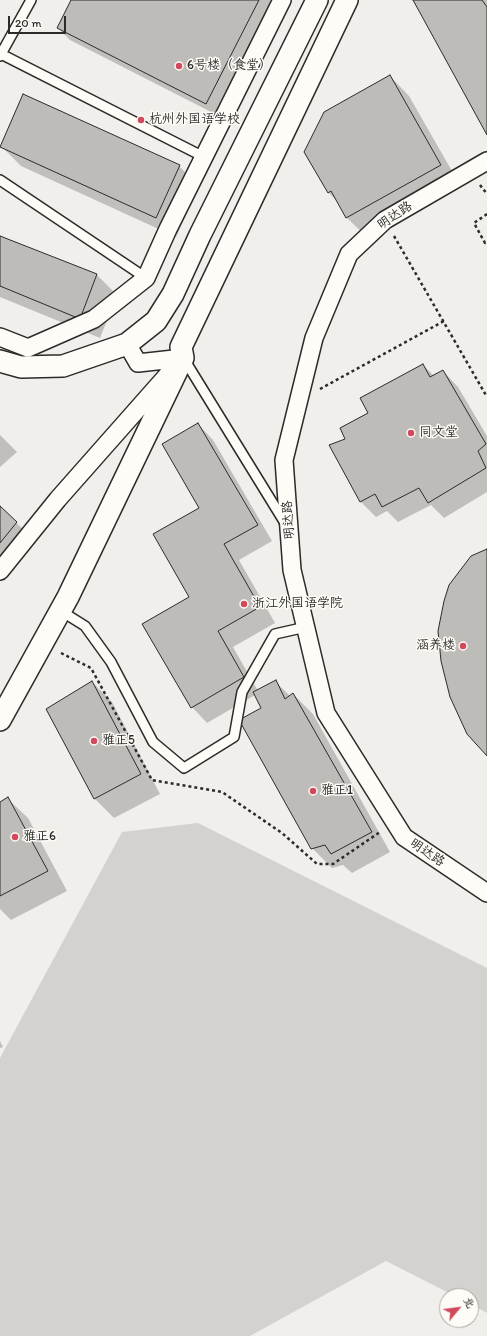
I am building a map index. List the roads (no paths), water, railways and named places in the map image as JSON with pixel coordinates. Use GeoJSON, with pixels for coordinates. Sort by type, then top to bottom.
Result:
{"type":"FeatureCollection","features":[{"type":"Feature","properties":{"kind":"street"},"geometry":{"type":"LineString","coordinates":[[0,337],[28,348],[94,319],[146,278],[168,229],[282,0]]}},
{"type":"Feature","properties":{"kind":"street"},"geometry":{"type":"LineString","coordinates":[[0,361],[22,367],[63,366],[128,344],[156,321],[173,294],[200,235],[316,0]]}},
{"type":"Feature","properties":{"kind":"street"},"geometry":{"type":"LineString","coordinates":[[0,720],[61,611],[183,358],[181,347],[347,0]]}},
{"type":"Feature","properties":{"kind":"street","name":"明达路"},"geometry":{"type":"LineString","coordinates":[[487,161],[385,220],[349,254],[314,338],[284,460],[292,570],[326,713],[404,837],[487,893]]}},
{"type":"Feature","properties":{"kind":"street"},"geometry":{"type":"LineString","coordinates":[[128,344],[138,363],[183,358]]}},
{"type":"Feature","properties":{"kind":"street"},"geometry":{"type":"LineString","coordinates":[[0,571],[58,499],[183,358]]}},
{"type":"Feature","properties":{"kind":"lane"},"geometry":{"type":"LineString","coordinates":[[31,0],[0,55],[204,157]]}},
{"type":"Feature","properties":{"kind":"lane"},"geometry":{"type":"LineString","coordinates":[[0,180],[146,278]]}},
{"type":"Feature","properties":{"kind":"lane"},"geometry":{"type":"LineString","coordinates":[[183,358],[289,530]]}},
{"type":"Feature","properties":{"kind":"lane"},"geometry":{"type":"LineString","coordinates":[[61,611],[85,626],[111,662],[153,742],[184,768],[234,737],[242,692],[276,634],[306,627]]}},
{"type":"Feature","properties":{"kind":"place","name":"6号楼（食堂）"},"geometry":{"type":"Point","coordinates":[179,66]}},
{"type":"Feature","properties":{"kind":"place","name":"杭州外国语学校"},"geometry":{"type":"Point","coordinates":[141,120]}},
{"type":"Feature","properties":{"kind":"place","name":"同文堂"},"geometry":{"type":"Point","coordinates":[411,433]}},
{"type":"Feature","properties":{"kind":"place","name":"浙江外国语学院"},"geometry":{"type":"Point","coordinates":[244,604]}},
{"type":"Feature","properties":{"kind":"place","name":"涵养楼"},"geometry":{"type":"Point","coordinates":[463,646]}},
{"type":"Feature","properties":{"kind":"place","name":"雅正5"},"geometry":{"type":"Point","coordinates":[94,741]}},
{"type":"Feature","properties":{"kind":"place","name":"雅正1"},"geometry":{"type":"Point","coordinates":[313,791]}},
{"type":"Feature","properties":{"kind":"place","name":"雅正6"},"geometry":{"type":"Point","coordinates":[15,837]}}]}
